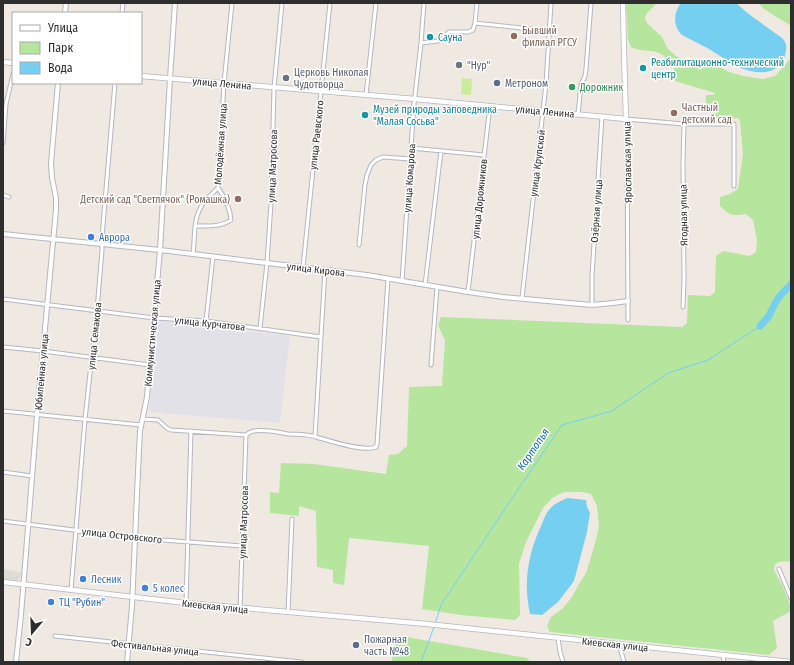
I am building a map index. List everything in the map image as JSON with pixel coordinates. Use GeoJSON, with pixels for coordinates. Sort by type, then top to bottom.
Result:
{"type":"FeatureCollection","features":[{"type":"Feature","properties":{"kind":"main road","name":"Ярославская улица"},"geometry":{"type":"LineString","coordinates":[[623,3],[626,119]]}},
{"type":"Feature","properties":{"kind":"main road","name":"улица Ленина"},"geometry":{"type":"LineString","coordinates":[[142,76],[320,92],[415,98],[626,119]]}},
{"type":"Feature","properties":{"kind":"main road","name":"Киевская улица"},"geometry":{"type":"LineString","coordinates":[[3,582],[186,603],[440,625],[791,662]]}},
{"type":"Feature","properties":{"kind":"street","name":"Коммунистическая улица"},"geometry":{"type":"LineString","coordinates":[[127,662],[133,597],[139,450],[141,425],[146,401],[150,365],[160,250],[175,3]]}},
{"type":"Feature","properties":{"kind":"street","name":"Молодёжная улица"},"geometry":{"type":"LineString","coordinates":[[193,254],[200,207],[218,188],[224,83],[232,3]]}},
{"type":"Feature","properties":{"kind":"street","name":"улица Матросова"},"geometry":{"type":"LineString","coordinates":[[260,328],[267,263],[271,203],[274,88],[282,3]]}},
{"type":"Feature","properties":{"kind":"street","name":"улица Раевского"},"geometry":{"type":"LineString","coordinates":[[303,267],[330,3]]}},
{"type":"Feature","properties":{"kind":"street"},"geometry":{"type":"LineString","coordinates":[[366,95],[376,3]]}},
{"type":"Feature","properties":{"kind":"street","name":"улица Комарова"},"geometry":{"type":"LineString","coordinates":[[402,281],[410,159],[424,3]]}},
{"type":"Feature","properties":{"kind":"street"},"geometry":{"type":"LineString","coordinates":[[421,42],[438,41],[444,37],[447,32],[451,31],[471,32],[475,23],[477,3]]}},
{"type":"Feature","properties":{"kind":"street","name":"улица Крупской"},"geometry":{"type":"LineString","coordinates":[[522,298],[547,78],[551,3]]}},
{"type":"Feature","properties":{"kind":"street"},"geometry":{"type":"LineString","coordinates":[[578,114],[581,85],[586,69],[591,3]]}},
{"type":"Feature","properties":{"kind":"street"},"geometry":{"type":"LineString","coordinates":[[475,23],[549,32]]}},
{"type":"Feature","properties":{"kind":"street"},"geometry":{"type":"LineString","coordinates":[[3,143],[6,104],[12,78]]}},
{"type":"Feature","properties":{"kind":"street","name":"Юбилейная улица"},"geometry":{"type":"LineString","coordinates":[[16,662],[56,204],[51,163],[58,84]]}},
{"type":"Feature","properties":{"kind":"street","name":"улица Семакова"},"geometry":{"type":"LineString","coordinates":[[71,590],[116,84]]}},
{"type":"Feature","properties":{"kind":"street","name":"улица Дорожников"},"geometry":{"type":"LineString","coordinates":[[468,292],[490,106]]}},
{"type":"Feature","properties":{"kind":"street","name":"Озёрная улица"},"geometry":{"type":"LineString","coordinates":[[592,305],[592,276],[602,116]]}},
{"type":"Feature","properties":{"kind":"street","name":"улица Ленина"},"geometry":{"type":"LineString","coordinates":[[626,119],[684,124],[734,124],[734,186]]}},
{"type":"Feature","properties":{"kind":"street","name":"Ярославская улица"},"geometry":{"type":"LineString","coordinates":[[626,119],[628,320]]}},
{"type":"Feature","properties":{"kind":"street","name":"Ягодная улица"},"geometry":{"type":"LineString","coordinates":[[682,307],[684,280],[684,124]]}},
{"type":"Feature","properties":{"kind":"street"},"geometry":{"type":"LineString","coordinates":[[411,148],[484,156]]}},
{"type":"Feature","properties":{"kind":"street"},"geometry":{"type":"LineString","coordinates":[[424,285],[441,151]]}},
{"type":"Feature","properties":{"kind":"street"},"geometry":{"type":"LineString","coordinates":[[358,245],[366,180],[371,165],[376,160],[383,157],[410,159]]}},
{"type":"Feature","properties":{"kind":"street"},"geometry":{"type":"LineString","coordinates":[[196,226],[225,224],[232,220],[226,199],[218,188]]}},
{"type":"Feature","properties":{"kind":"street"},"geometry":{"type":"LineString","coordinates":[[3,194],[9,197]]}},
{"type":"Feature","properties":{"kind":"street","name":"улица Кирова"},"geometry":{"type":"LineString","coordinates":[[3,234],[160,250],[303,267],[468,292],[522,298],[592,305],[628,301]]}},
{"type":"Feature","properties":{"kind":"street"},"geometry":{"type":"LineString","coordinates":[[206,321],[213,256]]}},
{"type":"Feature","properties":{"kind":"street"},"geometry":{"type":"LineString","coordinates":[[314,436],[325,270]]}},
{"type":"Feature","properties":{"kind":"street"},"geometry":{"type":"LineString","coordinates":[[143,419],[158,420],[171,430],[246,435],[252,431],[256,431],[314,436],[346,445],[370,448],[376,447],[378,444],[388,279]]}},
{"type":"Feature","properties":{"kind":"street"},"geometry":{"type":"LineString","coordinates":[[430,365],[437,287]]}},
{"type":"Feature","properties":{"kind":"street","name":"улица Курчатова"},"geometry":{"type":"LineString","coordinates":[[3,299],[154,318],[206,321],[321,337]]}},
{"type":"Feature","properties":{"kind":"street"},"geometry":{"type":"LineString","coordinates":[[3,347],[150,365]]}},
{"type":"Feature","properties":{"kind":"street"},"geometry":{"type":"LineString","coordinates":[[3,411],[141,425]]}},
{"type":"Feature","properties":{"kind":"street"},"geometry":{"type":"LineString","coordinates":[[186,603],[191,431]]}},
{"type":"Feature","properties":{"kind":"street","name":"улица Матросова"},"geometry":{"type":"LineString","coordinates":[[240,608],[246,435]]}},
{"type":"Feature","properties":{"kind":"street"},"geometry":{"type":"LineString","coordinates":[[3,472],[32,476]]}},
{"type":"Feature","properties":{"kind":"street"},"geometry":{"type":"LineString","coordinates":[[288,612],[292,519]]}},
{"type":"Feature","properties":{"kind":"street","name":"улица Островского"},"geometry":{"type":"LineString","coordinates":[[3,521],[136,538],[242,546]]}},
{"type":"Feature","properties":{"kind":"street"},"geometry":{"type":"LineString","coordinates":[[780,569],[791,598]]}},
{"type":"Feature","properties":{"kind":"street","name":"Фестивальная улица"},"geometry":{"type":"LineString","coordinates":[[55,636],[302,662]]}},
{"type":"Feature","properties":{"kind":"street"},"geometry":{"type":"LineString","coordinates":[[558,638],[563,662]]}},
{"type":"Feature","properties":{"kind":"street"},"geometry":{"type":"LineString","coordinates":[[619,644],[624,662]]}},
{"type":"Feature","properties":{"kind":"street"},"geometry":{"type":"LineString","coordinates":[[723,655],[724,662]]}},
{"type":"Feature","properties":{"kind":"shaded area"},"geometry":{"type":"Polygon","coordinates":[[[157,320],[290,336],[280,423],[149,412],[157,320]]]}},
{"type":"Feature","properties":{"kind":"shaded area"},"geometry":{"type":"Polygon","coordinates":[[[3,569],[21,572],[21,575],[16,581],[3,579],[3,569]]]}},
{"type":"Feature","properties":{"kind":"green space"},"geometry":{"type":"Polygon","coordinates":[[[627,3],[656,3],[645,19],[647,23],[662,37],[668,49],[677,57],[692,62],[711,62],[729,72],[763,79],[775,76],[791,58],[791,561],[775,564],[774,570],[783,587],[791,607],[791,611],[773,621],[777,648],[769,655],[550,632],[547,626],[551,617],[563,608],[572,597],[586,573],[594,547],[599,527],[597,506],[591,494],[582,492],[564,492],[552,498],[543,508],[526,542],[519,564],[520,615],[515,620],[461,615],[422,609],[429,546],[349,538],[344,585],[333,583],[333,570],[317,567],[316,511],[299,506],[299,516],[270,513],[270,492],[279,493],[281,463],[314,464],[386,474],[389,455],[398,454],[407,446],[409,387],[442,386],[445,340],[438,325],[441,317],[682,327],[687,323],[688,295],[710,296],[715,292],[716,256],[723,251],[750,256],[756,252],[757,240],[753,220],[746,214],[734,215],[726,212],[720,206],[720,197],[730,194],[738,189],[743,154],[740,121],[738,118],[722,119],[713,116],[706,106],[706,95],[713,95],[715,93],[675,81],[673,67],[660,53],[631,47],[628,40],[627,3]]]}},
{"type":"Feature","properties":{"kind":"green space"},"geometry":{"type":"Polygon","coordinates":[[[758,3],[791,3],[791,26],[764,9],[758,3]]]}},
{"type":"Feature","properties":{"kind":"green space"},"geometry":{"type":"Polygon","coordinates":[[[462,78],[472,79],[471,95],[461,94],[462,78]]]}},
{"type":"Feature","properties":{"kind":"green space"},"geometry":{"type":"Polygon","coordinates":[[[395,635],[527,658],[530,662],[392,662],[395,635]]]}},
{"type":"Feature","properties":{"kind":"water"},"geometry":{"type":"Polygon","coordinates":[[[681,3],[736,3],[784,40],[786,48],[782,62],[778,67],[766,72],[745,70],[682,35],[677,28],[675,19],[678,7],[681,3]]]}},
{"type":"Feature","properties":{"kind":"water"},"geometry":{"type":"Polygon","coordinates":[[[567,498],[586,500],[590,513],[587,532],[574,581],[558,602],[542,615],[530,614],[527,579],[533,546],[548,511],[555,504],[567,498]]]}},
{"type":"Feature","properties":{"kind":"waterway","name":"Картопья"},"geometry":{"type":"LineString","coordinates":[[760,326],[769,316],[778,298],[791,284]]}},
{"type":"Feature","properties":{"kind":"waterway","name":"Картопья"},"geometry":{"type":"LineString","coordinates":[[435,624],[441,605],[562,425],[612,411],[668,373],[708,360],[760,326]]}},
{"type":"Feature","properties":{"kind":"waterway","name":"Картопья"},"geometry":{"type":"LineString","coordinates":[[421,662],[434,627]]}},
{"type":"Feature","properties":{"kind":"place","name":"Бывший филиал РГСУ"},"geometry":{"type":"Point","coordinates":[514,36]}},
{"type":"Feature","properties":{"kind":"place","name":"Сауна"},"geometry":{"type":"Point","coordinates":[430,37]}},
{"type":"Feature","properties":{"kind":"place","name":"\"Нур\""},"geometry":{"type":"Point","coordinates":[459,65]}},
{"type":"Feature","properties":{"kind":"place","name":"Реабилитационно-технический центр"},"geometry":{"type":"Point","coordinates":[643,68]}},
{"type":"Feature","properties":{"kind":"place","name":"Церковь Николая Чудотворца"},"geometry":{"type":"Point","coordinates":[286,78]}},
{"type":"Feature","properties":{"kind":"place","name":"Метроном"},"geometry":{"type":"Point","coordinates":[497,83]}},
{"type":"Feature","properties":{"kind":"place","name":"Дорожник"},"geometry":{"type":"Point","coordinates":[572,87]}},
{"type":"Feature","properties":{"kind":"place","name":"Частный детский сад"},"geometry":{"type":"Point","coordinates":[674,113]}},
{"type":"Feature","properties":{"kind":"place","name":"Музей природы заповедника \"Малая Сосьва\""},"geometry":{"type":"Point","coordinates":[365,115]}},
{"type":"Feature","properties":{"kind":"place","name":"Детский сад \"Светлячок\" (Ромашка)"},"geometry":{"type":"Point","coordinates":[238,199]}},
{"type":"Feature","properties":{"kind":"place","name":"Аврора"},"geometry":{"type":"Point","coordinates":[91,237]}},
{"type":"Feature","properties":{"kind":"place","name":"Лесник"},"geometry":{"type":"Point","coordinates":[83,579]}},
{"type":"Feature","properties":{"kind":"place","name":"5 колес"},"geometry":{"type":"Point","coordinates":[145,588]}},
{"type":"Feature","properties":{"kind":"place","name":"ТЦ \"Рубин\""},"geometry":{"type":"Point","coordinates":[51,602]}},
{"type":"Feature","properties":{"kind":"place","name":"Пожарная часть №48"},"geometry":{"type":"Point","coordinates":[356,645]}}]}
